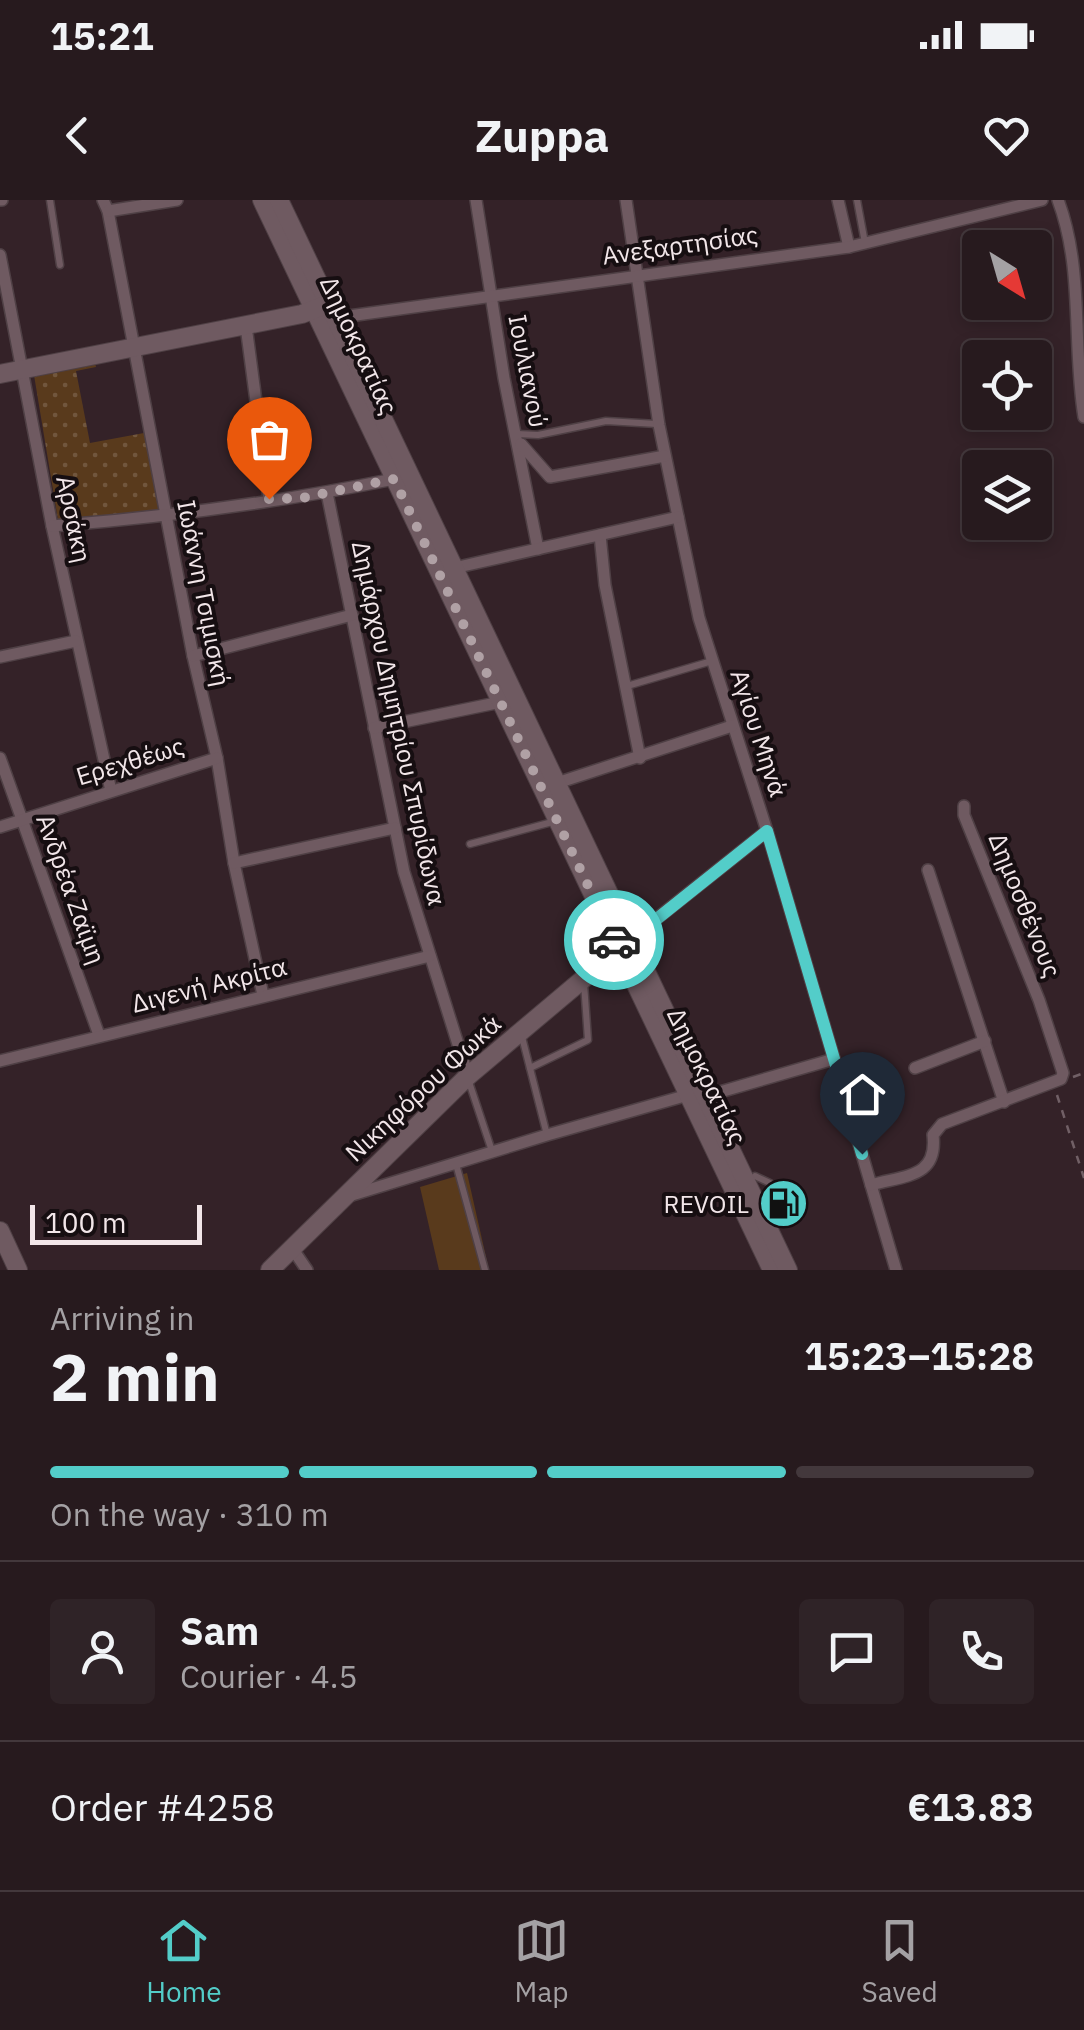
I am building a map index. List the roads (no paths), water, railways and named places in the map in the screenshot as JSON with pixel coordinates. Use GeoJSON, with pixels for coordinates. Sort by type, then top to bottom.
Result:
{"type":"FeatureCollection","features":[{"type":"Feature","properties":{"kind":"main road","name":"Δημοκρατίας"},"geometry":{"type":"LineString","coordinates":[[279,201],[394,479],[516,748],[625,944]]}},
{"type":"Feature","properties":{"kind":"main road","name":"Δημοκρατίας"},"geometry":{"type":"LineString","coordinates":[[325,315],[454,568],[557,783],[772,1270]]}},
{"type":"Feature","properties":{"kind":"main road","name":"Ανεξαρτησίας"},"geometry":{"type":"LineString","coordinates":[[0,374],[246,326],[325,315]]}},
{"type":"Feature","properties":{"kind":"main road","name":"Νικηφόρου Φωκά"},"geometry":{"type":"LineString","coordinates":[[270,1270],[468,1076],[625,944]]}},
{"type":"Feature","properties":{"kind":"main road","name":"Δημοκρατίας"},"geometry":{"type":"LineString","coordinates":[[697,1096],[788,1270]]}},
{"type":"Feature","properties":{"kind":"main road"},"geometry":{"type":"LineString","coordinates":[[2,1242],[18,1270]]}},
{"type":"Feature","properties":{"kind":"street"},"geometry":{"type":"LineString","coordinates":[[106,206],[177,200]]}},
{"type":"Feature","properties":{"kind":"street","name":"Ιουλιανού"},"geometry":{"type":"LineString","coordinates":[[476,200],[538,549]]}},
{"type":"Feature","properties":{"kind":"street","name":"Αγίου Μηνά"},"geometry":{"type":"LineString","coordinates":[[626,200],[664,456],[693,593],[896,1270]]}},
{"type":"Feature","properties":{"kind":"street"},"geometry":{"type":"LineString","coordinates":[[838,200],[849,248]]}},
{"type":"Feature","properties":{"kind":"street","name":"Ανεξαρτησίας"},"geometry":{"type":"LineString","coordinates":[[325,315],[849,248],[1042,200]]}},
{"type":"Feature","properties":{"kind":"street"},"geometry":{"type":"LineString","coordinates":[[1058,200],[1077,260],[1084,417]]}},
{"type":"Feature","properties":{"kind":"street","name":"Ιωάννη Τσιμισκή"},"geometry":{"type":"LineString","coordinates":[[106,206],[262,995]]}},
{"type":"Feature","properties":{"kind":"street","name":"Αρσάκη"},"geometry":{"type":"LineString","coordinates":[[0,256],[3,294],[76,641],[112,790]]}},
{"type":"Feature","properties":{"kind":"street"},"geometry":{"type":"LineString","coordinates":[[246,326],[269,499]]}},
{"type":"Feature","properties":{"kind":"street"},"geometry":{"type":"LineString","coordinates":[[517,437],[550,477],[664,456]]}},
{"type":"Feature","properties":{"kind":"street"},"geometry":{"type":"LineString","coordinates":[[52,526],[166,518],[394,479]]}},
{"type":"Feature","properties":{"kind":"street","name":"Δημάρχου Δημητρίου Σπυρίδωνα"},"geometry":{"type":"LineString","coordinates":[[327,493],[404,872],[468,1076]]}},
{"type":"Feature","properties":{"kind":"street"},"geometry":{"type":"LineString","coordinates":[[454,568],[678,517]]}},
{"type":"Feature","properties":{"kind":"street"},"geometry":{"type":"LineString","coordinates":[[600,535],[605,584],[640,758]]}},
{"type":"Feature","properties":{"kind":"street"},"geometry":{"type":"LineString","coordinates":[[193,656],[352,614]]}},
{"type":"Feature","properties":{"kind":"street"},"geometry":{"type":"LineString","coordinates":[[0,657],[76,641]]}},
{"type":"Feature","properties":{"kind":"street"},"geometry":{"type":"LineString","coordinates":[[374,728],[499,709]]}},
{"type":"Feature","properties":{"kind":"street"},"geometry":{"type":"LineString","coordinates":[[557,783],[732,726]]}},
{"type":"Feature","properties":{"kind":"street","name":"Ανδρέα Ζαϊμη"},"geometry":{"type":"LineString","coordinates":[[0,758],[98,1035]]}},
{"type":"Feature","properties":{"kind":"street","name":"Ερεχθέως"},"geometry":{"type":"LineString","coordinates":[[0,827],[217,758]]}},
{"type":"Feature","properties":{"kind":"street","name":"Δημοσθένους"},"geometry":{"type":"LineString","coordinates":[[964,806],[964,815],[1039,1000],[1063,1072],[1057,1081],[1004,1102]]}},
{"type":"Feature","properties":{"kind":"street"},"geometry":{"type":"LineString","coordinates":[[234,863],[395,828]]}},
{"type":"Feature","properties":{"kind":"street"},"geometry":{"type":"LineString","coordinates":[[625,944],[767,831]]}},
{"type":"Feature","properties":{"kind":"street"},"geometry":{"type":"LineString","coordinates":[[871,1185],[924,1169],[932,1163],[936,1128],[1004,1102],[928,870]]}},
{"type":"Feature","properties":{"kind":"street","name":"Διγενή Ακρίτα"},"geometry":{"type":"LineString","coordinates":[[0,1061],[430,956]]}},
{"type":"Feature","properties":{"kind":"street"},"geometry":{"type":"LineString","coordinates":[[915,1068],[985,1040]]}},
{"type":"Feature","properties":{"kind":"street"},"geometry":{"type":"LineString","coordinates":[[343,1198],[547,1134],[834,1059]]}},
{"type":"Feature","properties":{"kind":"street"},"geometry":{"type":"LineString","coordinates":[[292,1248],[307,1270]]}},
{"type":"Feature","properties":{"kind":"lane"},"geometry":{"type":"LineString","coordinates":[[50,200],[60,266]]}},
{"type":"Feature","properties":{"kind":"lane"},"geometry":{"type":"LineString","coordinates":[[856,200],[865,244]]}},
{"type":"Feature","properties":{"kind":"lane"},"geometry":{"type":"LineString","coordinates":[[517,437],[606,421],[659,425]]}},
{"type":"Feature","properties":{"kind":"lane"},"geometry":{"type":"LineString","coordinates":[[625,687],[712,661]]}},
{"type":"Feature","properties":{"kind":"lane"},"geometry":{"type":"LineString","coordinates":[[470,844],[557,821]]}},
{"type":"Feature","properties":{"kind":"lane"},"geometry":{"type":"LineString","coordinates":[[530,1068],[588,1040],[584,976]]}},
{"type":"Feature","properties":{"kind":"lane"},"geometry":{"type":"LineString","coordinates":[[520,1031],[547,1134]]}},
{"type":"Feature","properties":{"kind":"lane"},"geometry":{"type":"LineString","coordinates":[[468,1076],[492,1152]]}},
{"type":"Feature","properties":{"kind":"lane"},"geometry":{"type":"LineString","coordinates":[[456,1163],[485,1270]]}},
{"type":"Feature","properties":{"kind":"lane"},"geometry":{"type":"LineString","coordinates":[[755,1176],[770,1183],[783,1210],[780,1220]]}},
{"type":"Feature","properties":{"kind":"place","name":"REVOIL"},"geometry":{"type":"Point","coordinates":[784,1204]}}]}
